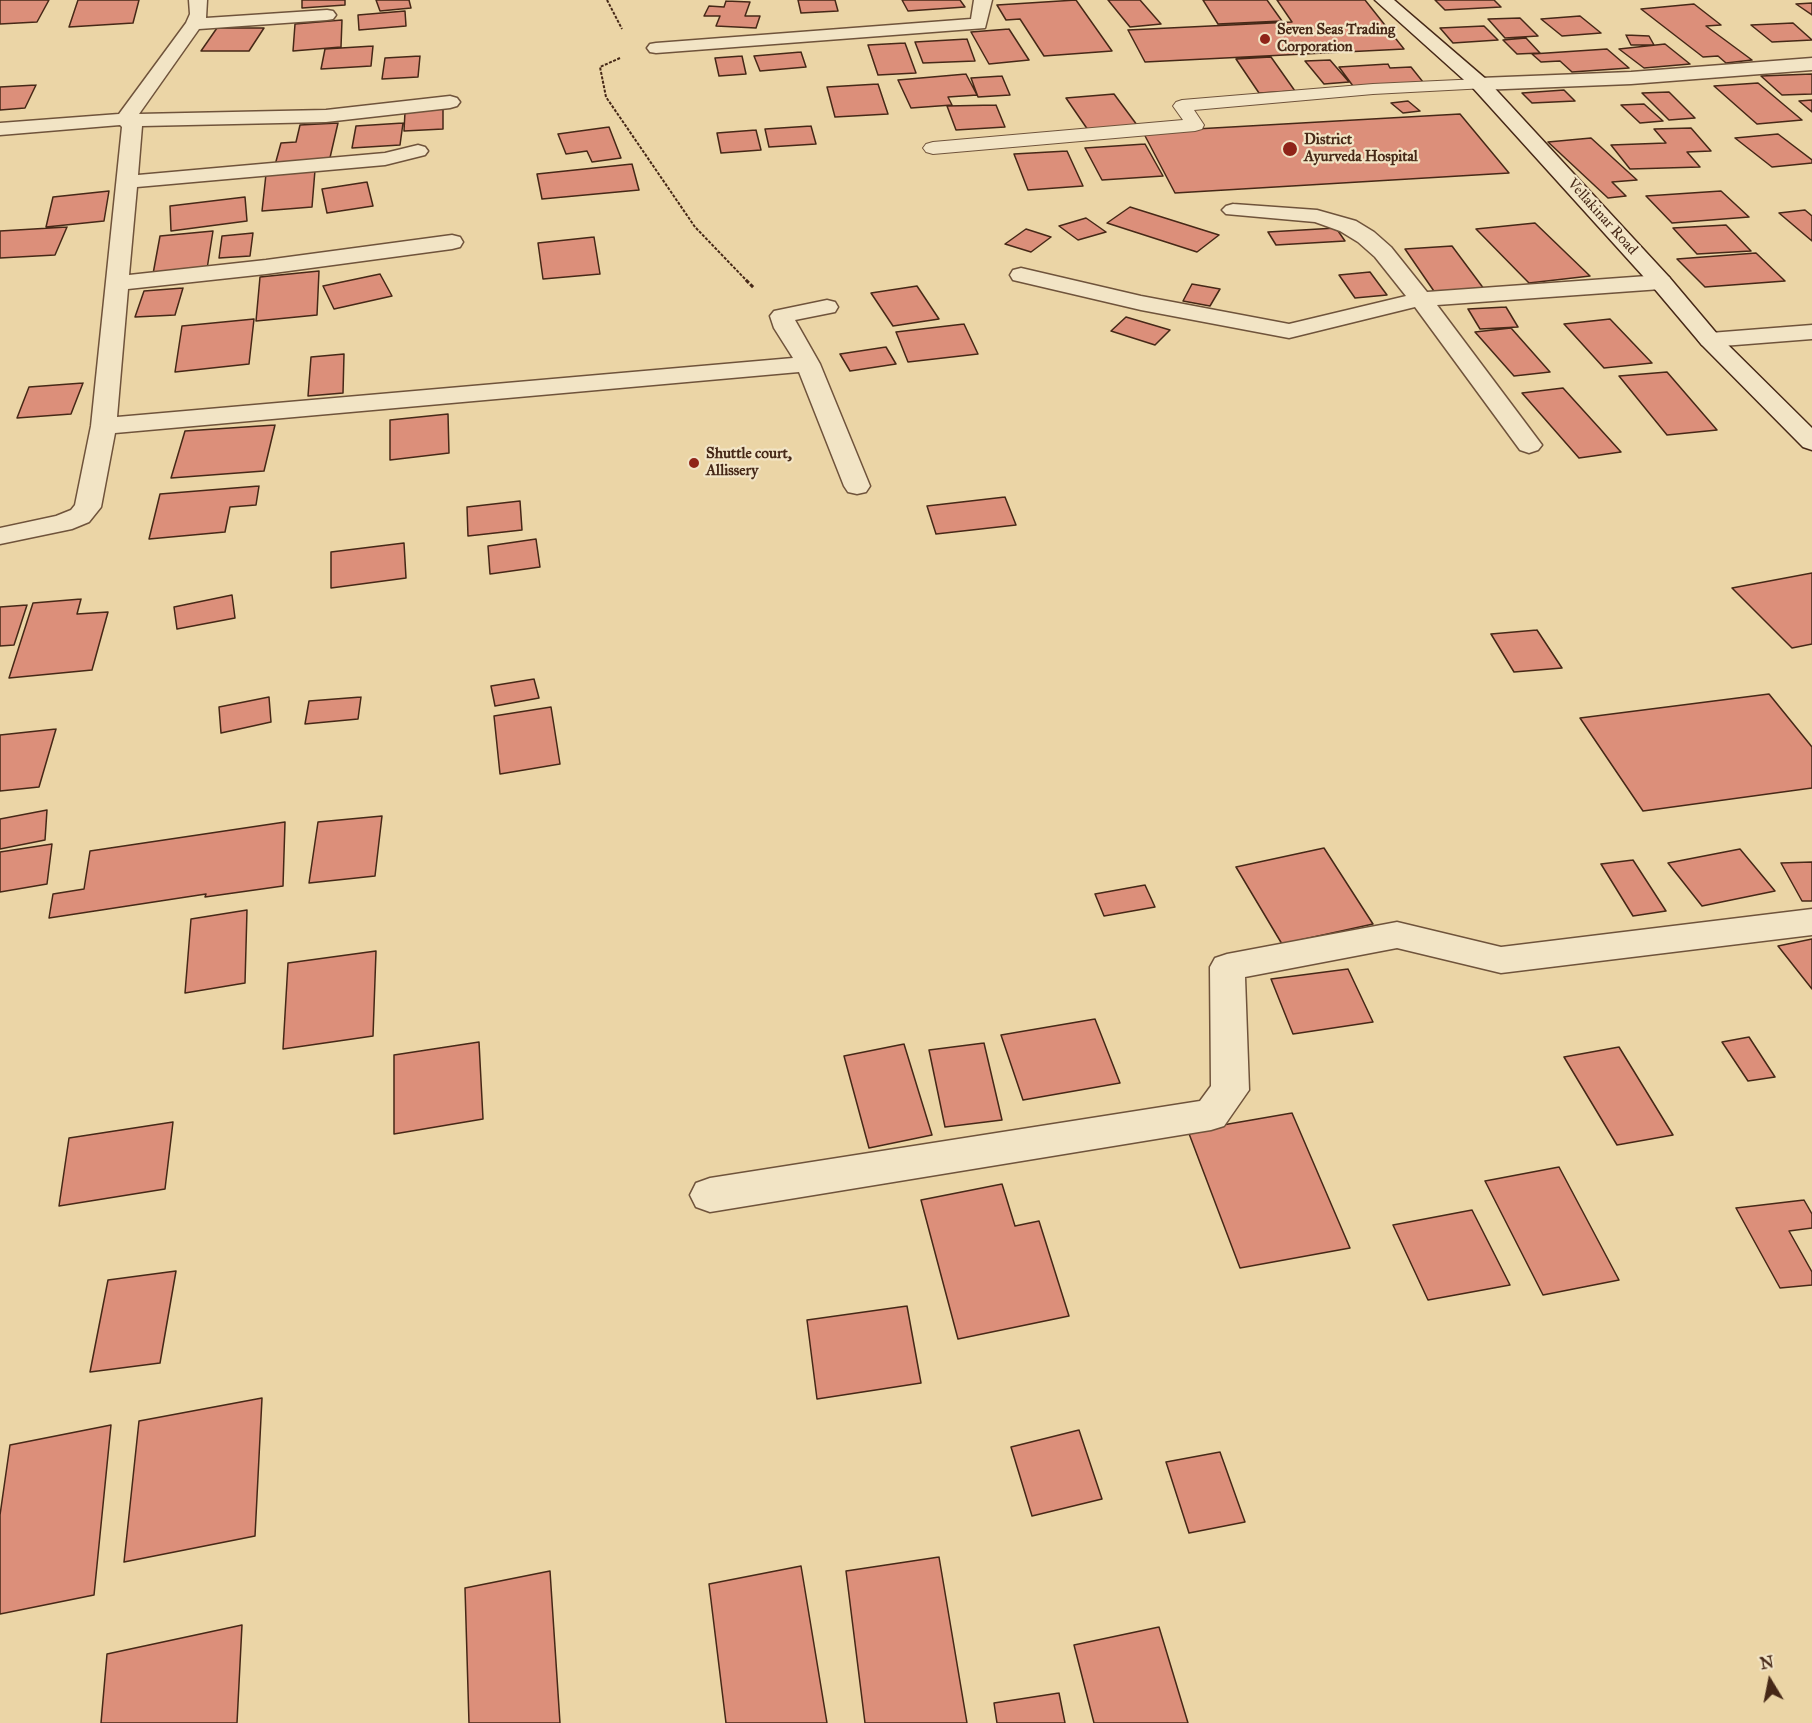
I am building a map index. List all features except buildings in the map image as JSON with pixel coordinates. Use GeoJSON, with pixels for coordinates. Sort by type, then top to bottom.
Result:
{"type":"FeatureCollection","features":[{"type":"Feature","properties":{"kind":"street"},"geometry":{"type":"LineString","coordinates":[[126,119],[194,24],[200,14],[198,0]]}},
{"type":"Feature","properties":{"kind":"street"},"geometry":{"type":"LineString","coordinates":[[656,48],[979,24],[983,0]]}},
{"type":"Feature","properties":{"kind":"street","name":"Vellakinar Road"},"geometry":{"type":"LineString","coordinates":[[1384,0],[1480,84],[1661,282],[1710,340],[1812,442]]}},
{"type":"Feature","properties":{"kind":"street"},"geometry":{"type":"LineString","coordinates":[[194,24],[327,15]]}},
{"type":"Feature","properties":{"kind":"street"},"geometry":{"type":"LineString","coordinates":[[1480,84],[1631,78],[1812,64]]}},
{"type":"Feature","properties":{"kind":"street"},"geometry":{"type":"LineString","coordinates":[[0,129],[126,119],[163,121],[326,116],[450,102]]}},
{"type":"Feature","properties":{"kind":"street"},"geometry":{"type":"LineString","coordinates":[[0,536],[63,523],[80,516],[88,507],[104,426],[128,182],[132,126],[126,119]]}},
{"type":"Feature","properties":{"kind":"street"},"geometry":{"type":"LineString","coordinates":[[128,182],[385,159],[418,151]]}},
{"type":"Feature","properties":{"kind":"street"},"geometry":{"type":"LineString","coordinates":[[1233,210],[1317,216],[1348,226],[1366,237],[1383,252],[1421,299],[1529,444]]}},
{"type":"Feature","properties":{"kind":"street"},"geometry":{"type":"LineString","coordinates":[[118,283],[266,267],[452,242]]}},
{"type":"Feature","properties":{"kind":"street"},"geometry":{"type":"LineString","coordinates":[[1022,275],[1141,303],[1289,331],[1421,299],[1661,282]]}},
{"type":"Feature","properties":{"kind":"street"},"geometry":{"type":"LineString","coordinates":[[827,306],[782,316],[799,365],[857,486]]}},
{"type":"Feature","properties":{"kind":"street"},"geometry":{"type":"LineString","coordinates":[[1710,340],[1812,332]]}},
{"type":"Feature","properties":{"kind":"street"},"geometry":{"type":"LineString","coordinates":[[104,426],[799,365]]}},
{"type":"Feature","properties":{"kind":"street"},"geometry":{"type":"LineString","coordinates":[[711,1195],[1211,1115],[1230,1090],[1227,967],[1397,935],[1501,960],[1812,922]]}},
{"type":"Feature","properties":{"kind":"lane"},"geometry":{"type":"LineString","coordinates":[[933,148],[1195,125],[1182,106],[1373,88],[1480,84]]}},
{"type":"Feature","properties":{"kind":"path"},"geometry":{"type":"LineString","coordinates":[[612,60],[600,67],[606,97],[695,227],[782,316]]}},
{"type":"Feature","properties":{"kind":"place","name":"Seven Seas Trading Corporation"},"geometry":{"type":"Point","coordinates":[1265,39]}},
{"type":"Feature","properties":{"kind":"place","name":"District Ayurveda Hospital"},"geometry":{"type":"Point","coordinates":[1290,149]}},
{"type":"Feature","properties":{"kind":"place","name":"Shuttle court, Allissery"},"geometry":{"type":"Point","coordinates":[694,463]}}]}
